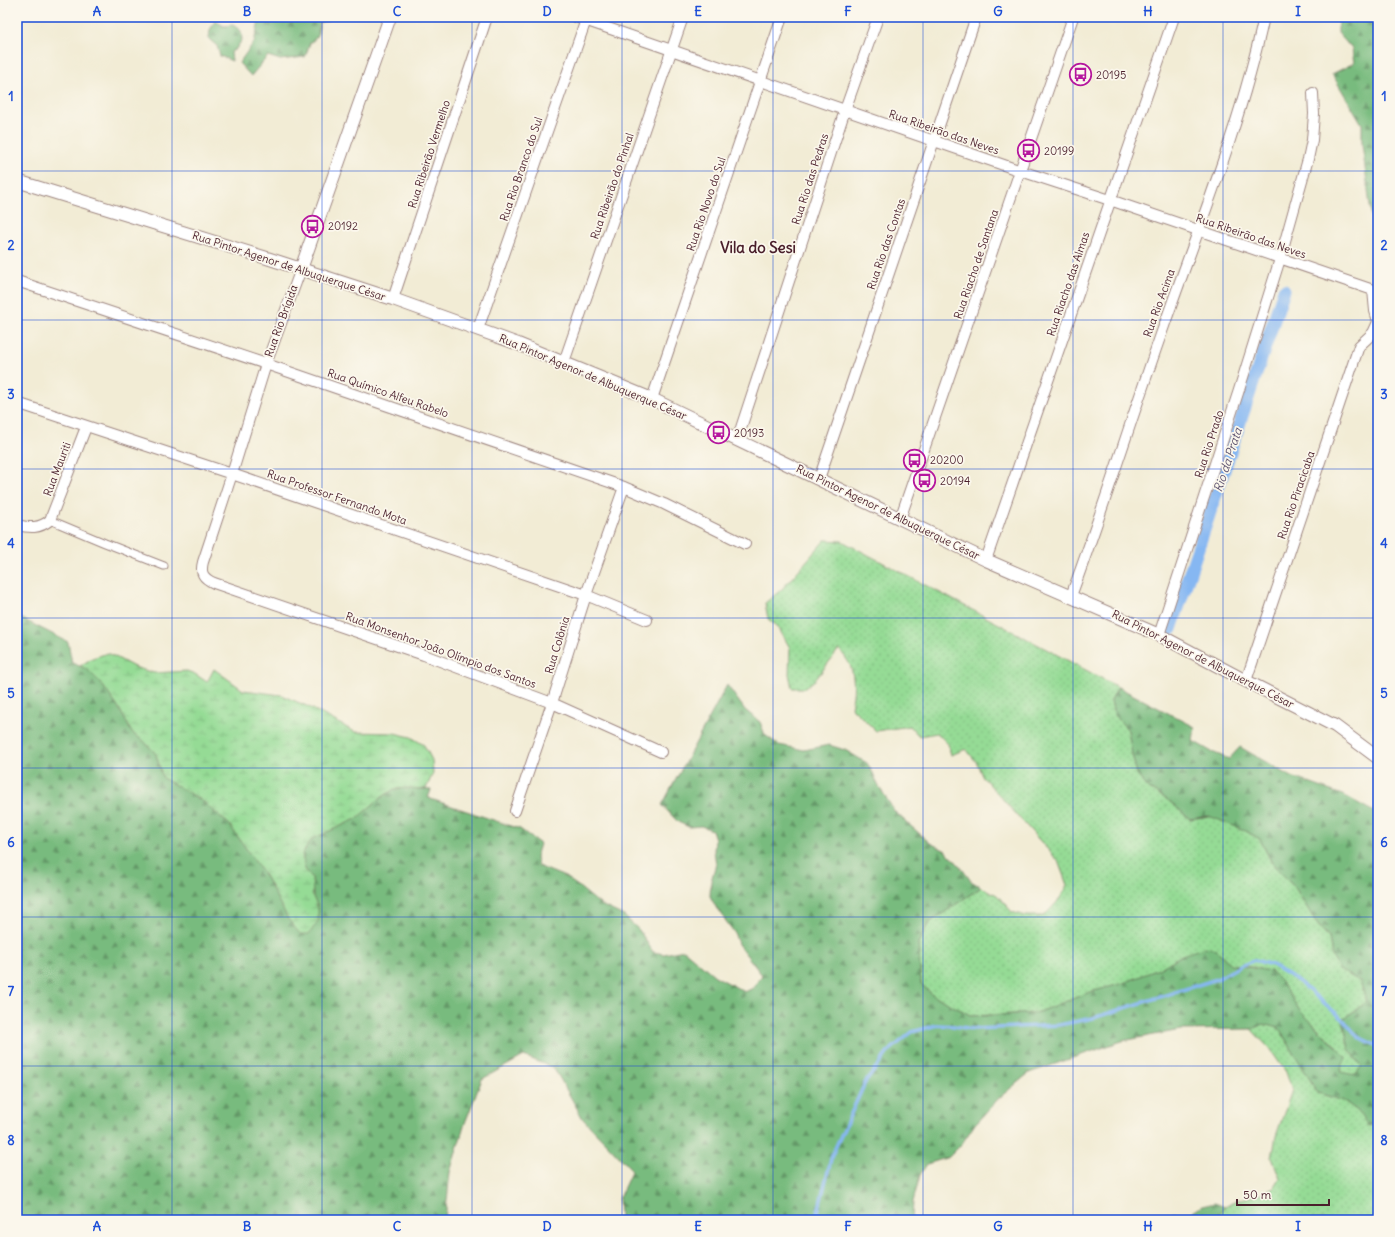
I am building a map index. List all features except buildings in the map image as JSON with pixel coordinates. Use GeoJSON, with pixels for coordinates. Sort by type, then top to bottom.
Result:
{"type":"FeatureCollection","features":[{"type":"Feature","properties":{"kind":"street","name":"Rua Rio Brígida"},"geometry":{"type":"LineString","coordinates":[[209,581],[203,575],[202,567],[266,364],[390,17]]}},
{"type":"Feature","properties":{"kind":"street","name":"Rua Ribeirão Vermelho"},"geometry":{"type":"LineString","coordinates":[[393,299],[487,17]]}},
{"type":"Feature","properties":{"kind":"street","name":"Rua Ribeirão do Pinhal"},"geometry":{"type":"LineString","coordinates":[[564,362],[683,17]]}},
{"type":"Feature","properties":{"kind":"street","name":"Rua Rio Novo do Sul"},"geometry":{"type":"LineString","coordinates":[[652,399],[782,17]]}},
{"type":"Feature","properties":{"kind":"street","name":"Rua Rio das Pedras"},"geometry":{"type":"LineString","coordinates":[[737,440],[845,110],[878,17]]}},
{"type":"Feature","properties":{"kind":"street","name":"Rua Rio das Contas"},"geometry":{"type":"LineString","coordinates":[[819,479],[976,17]]}},
{"type":"Feature","properties":{"kind":"street","name":"Rua Riacho de Santana"},"geometry":{"type":"LineString","coordinates":[[900,519],[1073,17]]}},
{"type":"Feature","properties":{"kind":"street","name":"Rua Riacho das Almas"},"geometry":{"type":"LineString","coordinates":[[986,560],[1174,17]]}},
{"type":"Feature","properties":{"kind":"street","name":"Rua Rio Acima"},"geometry":{"type":"LineString","coordinates":[[1071,596],[1137,402],[1230,139],[1249,78],[1264,17]]}},
{"type":"Feature","properties":{"kind":"street","name":"Rua Ribeirão das Neves"},"geometry":{"type":"LineString","coordinates":[[583,18],[933,141],[1373,290]]}},
{"type":"Feature","properties":{"kind":"street","name":"Rua Rio Branco do Sul"},"geometry":{"type":"LineString","coordinates":[[478,329],[583,18]]}},
{"type":"Feature","properties":{"kind":"street"},"geometry":{"type":"LineString","coordinates":[[1280,259],[1312,140],[1314,114],[1313,93]]}},
{"type":"Feature","properties":{"kind":"street","name":"Rua Pintor Agenor de Albuquerque César"},"geometry":{"type":"LineString","coordinates":[[17,181],[393,299],[478,329],[564,362],[652,399],[986,560],[1159,635],[1334,726],[1378,758]]}},
{"type":"Feature","properties":{"kind":"street","name":"Rua Rio Prado"},"geometry":{"type":"LineString","coordinates":[[1159,635],[1280,259]]}},
{"type":"Feature","properties":{"kind":"street","name":"Rua Químico Alfeu Rabelo"},"geometry":{"type":"LineString","coordinates":[[17,281],[266,364],[624,487],[664,504],[745,544]]}},
{"type":"Feature","properties":{"kind":"street","name":"Rua Rio Piracicaba"},"geometry":{"type":"LineString","coordinates":[[1246,681],[1359,346],[1372,334],[1378,322],[1374,311],[1373,290]]}},
{"type":"Feature","properties":{"kind":"street","name":"Rua Professor Fernando Mota"},"geometry":{"type":"LineString","coordinates":[[17,403],[232,474],[586,595],[647,620]]}},
{"type":"Feature","properties":{"kind":"street","name":"Rua Mauriti"},"geometry":{"type":"LineString","coordinates":[[50,520],[86,427]]}},
{"type":"Feature","properties":{"kind":"street","name":"Rua Colônia"},"geometry":{"type":"LineString","coordinates":[[515,811],[552,703],[586,595],[624,487]]}},
{"type":"Feature","properties":{"kind":"street"},"geometry":{"type":"LineString","coordinates":[[17,525],[32,528],[44,525],[50,520],[164,566]]}},
{"type":"Feature","properties":{"kind":"street","name":"Rua Monsenhor João Olímpio dos Santos"},"geometry":{"type":"LineString","coordinates":[[209,581],[424,655],[552,703],[662,752]]}},
{"type":"Feature","properties":{"kind":"green space"},"geometry":{"type":"Polygon","coordinates":[[[260,17],[331,17],[329,21],[320,22],[317,37],[310,43],[305,57],[280,60],[268,56],[251,76],[239,63],[254,42],[260,17]]]}},
{"type":"Feature","properties":{"kind":"green space"},"geometry":{"type":"Polygon","coordinates":[[[1338,17],[1378,17],[1378,247],[1374,237],[1362,144],[1362,124],[1332,74],[1354,63],[1352,49],[1338,33],[1338,17]]]}},
{"type":"Feature","properties":{"kind":"green space"},"geometry":{"type":"Polygon","coordinates":[[[215,21],[224,26],[233,25],[241,31],[242,40],[236,49],[231,52],[232,61],[220,56],[217,46],[209,39],[210,30],[215,21]]]}},
{"type":"Feature","properties":{"kind":"green space"},"geometry":{"type":"Polygon","coordinates":[[[825,540],[842,541],[1118,687],[1111,700],[1114,714],[1128,730],[1137,774],[1146,787],[1168,800],[1190,819],[1209,816],[1244,830],[1260,839],[1272,863],[1296,889],[1317,924],[1329,938],[1332,956],[1360,981],[1367,1002],[1343,1019],[1349,1049],[1362,1066],[1355,1075],[1339,1073],[1336,1046],[1300,1011],[1280,980],[1258,968],[1230,964],[1217,950],[1182,955],[1159,969],[1121,984],[1090,992],[1036,1013],[972,1016],[934,996],[921,984],[918,943],[929,923],[981,887],[997,895],[1012,912],[1025,916],[1044,916],[1059,900],[1067,885],[1058,861],[982,776],[977,763],[966,749],[951,755],[948,744],[937,733],[919,736],[910,726],[876,731],[851,707],[853,675],[850,665],[839,649],[816,679],[805,688],[792,688],[789,674],[790,648],[778,627],[768,619],[765,603],[782,589],[825,540]]]}},
{"type":"Feature","properties":{"kind":"green space"},"geometry":{"type":"Polygon","coordinates":[[[17,616],[68,642],[72,663],[87,669],[100,682],[120,710],[132,733],[144,741],[156,754],[163,778],[201,800],[229,824],[266,877],[288,919],[318,908],[313,897],[312,878],[305,869],[302,854],[312,839],[356,819],[378,800],[394,789],[408,788],[431,790],[428,798],[520,829],[540,844],[536,857],[538,866],[565,877],[601,905],[624,916],[639,930],[653,952],[664,954],[684,950],[715,976],[745,992],[753,988],[762,975],[738,944],[734,932],[717,909],[710,896],[711,881],[716,864],[714,851],[715,839],[712,830],[701,826],[689,827],[678,822],[662,805],[727,685],[745,710],[760,722],[765,735],[779,745],[804,750],[829,745],[845,750],[867,763],[878,785],[895,812],[930,843],[946,851],[971,881],[981,887],[929,923],[918,943],[921,984],[934,996],[972,1016],[1036,1013],[1090,992],[1121,984],[1159,969],[1182,955],[1206,947],[1217,950],[1230,964],[1270,971],[1280,980],[1300,1011],[1346,1057],[1340,1072],[1355,1075],[1362,1066],[1349,1049],[1343,1019],[1367,1002],[1360,981],[1339,970],[1332,956],[1329,937],[1317,924],[1296,889],[1272,863],[1260,839],[1244,830],[1209,816],[1190,819],[1168,800],[1146,787],[1137,774],[1128,730],[1114,714],[1111,700],[1118,687],[1195,727],[1193,741],[1212,752],[1229,759],[1240,747],[1292,777],[1345,796],[1378,814],[1378,1124],[1368,1126],[1359,1112],[1344,1101],[1318,1093],[1279,1028],[1264,1024],[1251,1029],[1181,1030],[1122,1041],[1029,1073],[999,1098],[975,1124],[961,1145],[949,1157],[927,1164],[920,1175],[913,1202],[912,1220],[620,1220],[619,1198],[632,1170],[583,1119],[554,1068],[524,1056],[482,1079],[465,1123],[450,1172],[445,1220],[17,1220],[17,616]]]}},
{"type":"Feature","properties":{"kind":"green space"},"geometry":{"type":"Polygon","coordinates":[[[108,653],[134,667],[154,673],[187,671],[195,674],[207,682],[214,669],[243,690],[281,695],[309,707],[355,732],[394,733],[411,737],[424,745],[432,760],[433,773],[426,789],[394,789],[378,800],[356,819],[312,839],[302,854],[305,869],[312,878],[313,897],[318,908],[318,921],[309,934],[300,934],[288,919],[266,877],[229,824],[201,800],[163,778],[156,754],[144,741],[132,733],[120,710],[100,682],[87,669],[80,666],[92,658],[108,653]]]}},
{"type":"Feature","properties":{"kind":"green space"},"geometry":{"type":"Polygon","coordinates":[[[1264,1024],[1279,1028],[1318,1093],[1344,1101],[1359,1112],[1368,1125],[1378,1124],[1378,1220],[1213,1220],[1225,1207],[1237,1200],[1258,1195],[1274,1188],[1280,1178],[1272,1158],[1276,1136],[1292,1090],[1286,1072],[1269,1048],[1251,1029],[1264,1024]]]}},
{"type":"Feature","properties":{"kind":"green space"},"geometry":{"type":"Polygon","coordinates":[[[1215,1203],[1225,1207],[1213,1220],[1162,1220],[1174,1213],[1190,1214],[1202,1206],[1215,1203]]]}},
{"type":"Feature","properties":{"kind":"waterway","name":"Rio da Prata"},"geometry":{"type":"LineString","coordinates":[[1171,629],[1284,290]]}},
{"type":"Feature","properties":{"kind":"waterway"},"geometry":{"type":"LineString","coordinates":[[816,1220],[832,1155],[865,1083],[889,1051],[912,1032],[937,1025],[973,1029],[1059,1025],[1093,1018],[1217,979],[1240,966],[1255,960],[1272,965],[1298,981],[1343,1019],[1358,1037],[1378,1046]]}},
{"type":"Feature","properties":{"kind":"place","name":"20195"},"geometry":{"type":"Point","coordinates":[1081,75]}},
{"type":"Feature","properties":{"kind":"place","name":"20199"},"geometry":{"type":"Point","coordinates":[1028,151]}},
{"type":"Feature","properties":{"kind":"place","name":"20192"},"geometry":{"type":"Point","coordinates":[312,226]}},
{"type":"Feature","properties":{"kind":"place","name":"20193"},"geometry":{"type":"Point","coordinates":[719,433]}},
{"type":"Feature","properties":{"kind":"place","name":"20200"},"geometry":{"type":"Point","coordinates":[915,460]}},
{"type":"Feature","properties":{"kind":"place","name":"20194"},"geometry":{"type":"Point","coordinates":[925,481]}},
{"type":"Feature","properties":{"kind":"district","name":"Vila do Sesi"},"geometry":{"type":"Point","coordinates":[758,248]}}]}
